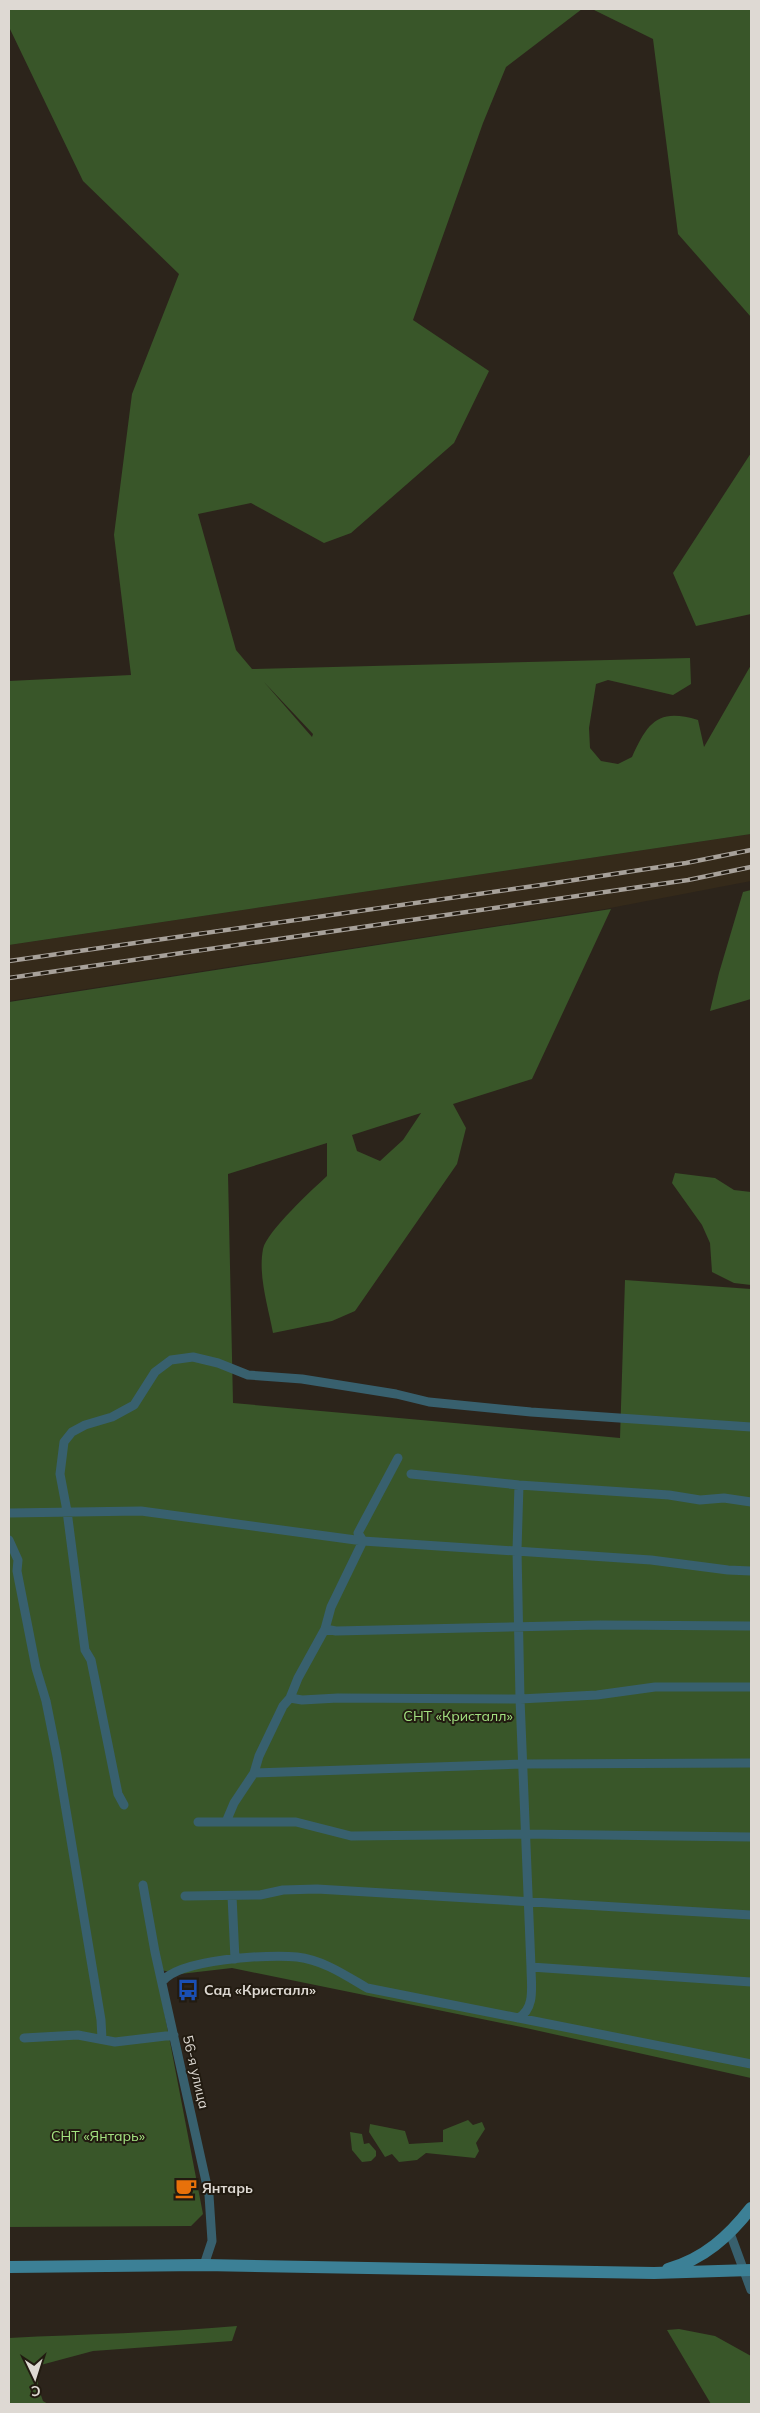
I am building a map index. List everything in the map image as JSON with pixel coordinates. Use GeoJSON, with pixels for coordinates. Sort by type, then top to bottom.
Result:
{"type":"FeatureCollection","features":[{"type":"Feature","properties":{"kind":"main road"},"geometry":{"type":"LineString","coordinates":[[654,2273],[680,2266],[710,2250],[730,2233],[751,2208]]}},
{"type":"Feature","properties":{"kind":"main road"},"geometry":{"type":"LineString","coordinates":[[9,2266],[204,2265],[654,2273],[747,2270]]}},
{"type":"Feature","properties":{"kind":"street"},"geometry":{"type":"LineString","coordinates":[[124,1805],[118,1794],[91,1660],[85,1650],[60,1467],[64,1442],[72,1432],[98,1420],[126,1411],[140,1397],[149,1381],[161,1367],[171,1360],[193,1357],[218,1362],[248,1375],[302,1379],[396,1394],[429,1402],[531,1412],[751,1426]]}},
{"type":"Feature","properties":{"kind":"street"},"geometry":{"type":"LineString","coordinates":[[362,1541],[358,1533],[398,1458]]}},
{"type":"Feature","properties":{"kind":"street"},"geometry":{"type":"LineString","coordinates":[[411,1474],[518,1485],[669,1495],[700,1500],[724,1498],[751,1502]]}},
{"type":"Feature","properties":{"kind":"street"},"geometry":{"type":"LineString","coordinates":[[518,1485],[518,1627],[530,1967],[530,2006],[525,2014],[518,2018]]}},
{"type":"Feature","properties":{"kind":"street"},"geometry":{"type":"LineString","coordinates":[[9,1513],[141,1511],[362,1541],[651,1560],[728,1570],[751,1571]]}},
{"type":"Feature","properties":{"kind":"street"},"geometry":{"type":"LineString","coordinates":[[9,1540],[18,1560],[17,1571],[32,1648],[46,1701],[57,1756],[101,2020],[102,2039]]}},
{"type":"Feature","properties":{"kind":"street"},"geometry":{"type":"LineString","coordinates":[[226,1822],[234,1803],[254,1773],[259,1756],[283,1706],[290,1698],[298,1678],[325,1628],[331,1607],[362,1541]]}},
{"type":"Feature","properties":{"kind":"street"},"geometry":{"type":"LineString","coordinates":[[325,1628],[336,1631],[600,1625],[751,1626]]}},
{"type":"Feature","properties":{"kind":"street"},"geometry":{"type":"LineString","coordinates":[[290,1698],[302,1700],[338,1698],[520,1698],[597,1694],[655,1687],[751,1687]]}},
{"type":"Feature","properties":{"kind":"street"},"geometry":{"type":"LineString","coordinates":[[254,1773],[522,1764],[751,1763]]}},
{"type":"Feature","properties":{"kind":"street"},"geometry":{"type":"LineString","coordinates":[[198,1822],[296,1822],[351,1836],[524,1834],[751,1837]]}},
{"type":"Feature","properties":{"kind":"street","name":"56-я улица"},"geometry":{"type":"LineString","coordinates":[[143,1885],[162,1982],[209,2195],[212,2240],[204,2265]]}},
{"type":"Feature","properties":{"kind":"street"},"geometry":{"type":"LineString","coordinates":[[185,1896],[260,1896],[283,1890],[317,1889],[751,1915]]}},
{"type":"Feature","properties":{"kind":"street"},"geometry":{"type":"LineString","coordinates":[[232,1896],[234,1959]]}},
{"type":"Feature","properties":{"kind":"street"},"geometry":{"type":"LineString","coordinates":[[162,1982],[177,1970],[205,1962],[298,1957],[330,1966],[366,1988],[751,2064]]}},
{"type":"Feature","properties":{"kind":"street"},"geometry":{"type":"LineString","coordinates":[[530,1967],[751,1982]]}},
{"type":"Feature","properties":{"kind":"street"},"geometry":{"type":"LineString","coordinates":[[24,2038],[78,2035],[115,2042],[174,2035]]}},
{"type":"Feature","properties":{"kind":"street"},"geometry":{"type":"LineString","coordinates":[[730,2233],[747,2270],[751,2290]]}},
{"type":"Feature","properties":{"kind":"shaded area"},"geometry":{"type":"Polygon","coordinates":[[[751,834],[751,881],[605,909],[9,1001],[9,945],[751,834]]]}},
{"type":"Feature","properties":{"kind":"green space"},"geometry":{"type":"Polygon","coordinates":[[[9,9],[582,9],[506,67],[483,123],[413,320],[489,371],[454,443],[351,533],[324,543],[251,503],[198,514],[236,650],[252,669],[690,658],[691,684],[673,695],[608,680],[596,684],[589,728],[590,748],[601,761],[618,764],[632,757],[649,727],[664,717],[673,716],[698,720],[704,747],[751,665],[751,834],[9,945],[9,681],[131,675],[114,535],[132,394],[179,274],[83,181],[9,27],[9,9]],[[264,682],[312,737],[313,734],[264,682]]]}},
{"type":"Feature","properties":{"kind":"green space"},"geometry":{"type":"Polygon","coordinates":[[[592,9],[751,9],[751,317],[678,234],[653,39],[592,9]]]}},
{"type":"Feature","properties":{"kind":"green space"},"geometry":{"type":"Polygon","coordinates":[[[751,453],[751,614],[696,626],[673,573],[751,453]]]}},
{"type":"Feature","properties":{"kind":"green space"},"geometry":{"type":"Polygon","coordinates":[[[751,890],[751,999],[710,1011],[743,892],[751,890]]]}},
{"type":"Feature","properties":{"kind":"green space","name":"СНТ «Кристалл»"},"geometry":{"type":"Polygon","coordinates":[[[611,909],[532,1079],[453,1104],[466,1128],[457,1164],[355,1311],[332,1321],[273,1333],[264,1291],[262,1259],[266,1241],[281,1221],[327,1176],[327,1143],[228,1174],[233,1403],[620,1438],[625,1280],[751,1289],[751,2078],[526,2028],[232,1968],[180,1974],[156,1969],[203,2214],[191,2226],[9,2227],[9,1002],[611,909]],[[421,1113],[352,1135],[357,1151],[380,1161],[403,1140],[421,1113]]]}},
{"type":"Feature","properties":{"kind":"green space"},"geometry":{"type":"Polygon","coordinates":[[[675,1173],[715,1178],[734,1190],[751,1192],[751,1285],[734,1283],[712,1272],[710,1243],[702,1225],[672,1183],[675,1173]]]}},
{"type":"Feature","properties":{"kind":"green space"},"geometry":{"type":"Polygon","coordinates":[[[468,2120],[473,2125],[482,2122],[485,2129],[476,2143],[479,2151],[475,2158],[426,2153],[417,2160],[399,2162],[392,2154],[385,2157],[369,2132],[370,2124],[405,2131],[409,2144],[443,2142],[443,2130],[468,2120]]]}},
{"type":"Feature","properties":{"kind":"green space"},"geometry":{"type":"Polygon","coordinates":[[[350,2132],[362,2134],[364,2144],[369,2143],[376,2151],[376,2156],[371,2161],[362,2162],[352,2150],[350,2132]]]}},
{"type":"Feature","properties":{"kind":"green space"},"geometry":{"type":"Polygon","coordinates":[[[237,2326],[232,2341],[93,2351],[37,2366],[38,2387],[43,2401],[48,2404],[9,2404],[9,2338],[152,2332],[237,2326]]]}},
{"type":"Feature","properties":{"kind":"green space"},"geometry":{"type":"Polygon","coordinates":[[[679,2329],[715,2336],[751,2356],[751,2404],[711,2404],[667,2330],[679,2329]]]}},
{"type":"Feature","properties":{"kind":"railway"},"geometry":{"type":"LineString","coordinates":[[9,961],[548,884],[686,863],[751,850]]}},
{"type":"Feature","properties":{"kind":"railway"},"geometry":{"type":"LineString","coordinates":[[9,978],[688,880],[751,867]]}},
{"type":"Feature","properties":{"kind":"place","name":"Сад «Кристалл»"},"geometry":{"type":"Point","coordinates":[188,1990]}},
{"type":"Feature","properties":{"kind":"place","name":"Янтарь"},"geometry":{"type":"Point","coordinates":[186,2188]}},
{"type":"Feature","properties":{"kind":"park label","name":"СНТ «Янтарь»"},"geometry":{"type":"Point","coordinates":[98,2136]}}]}
